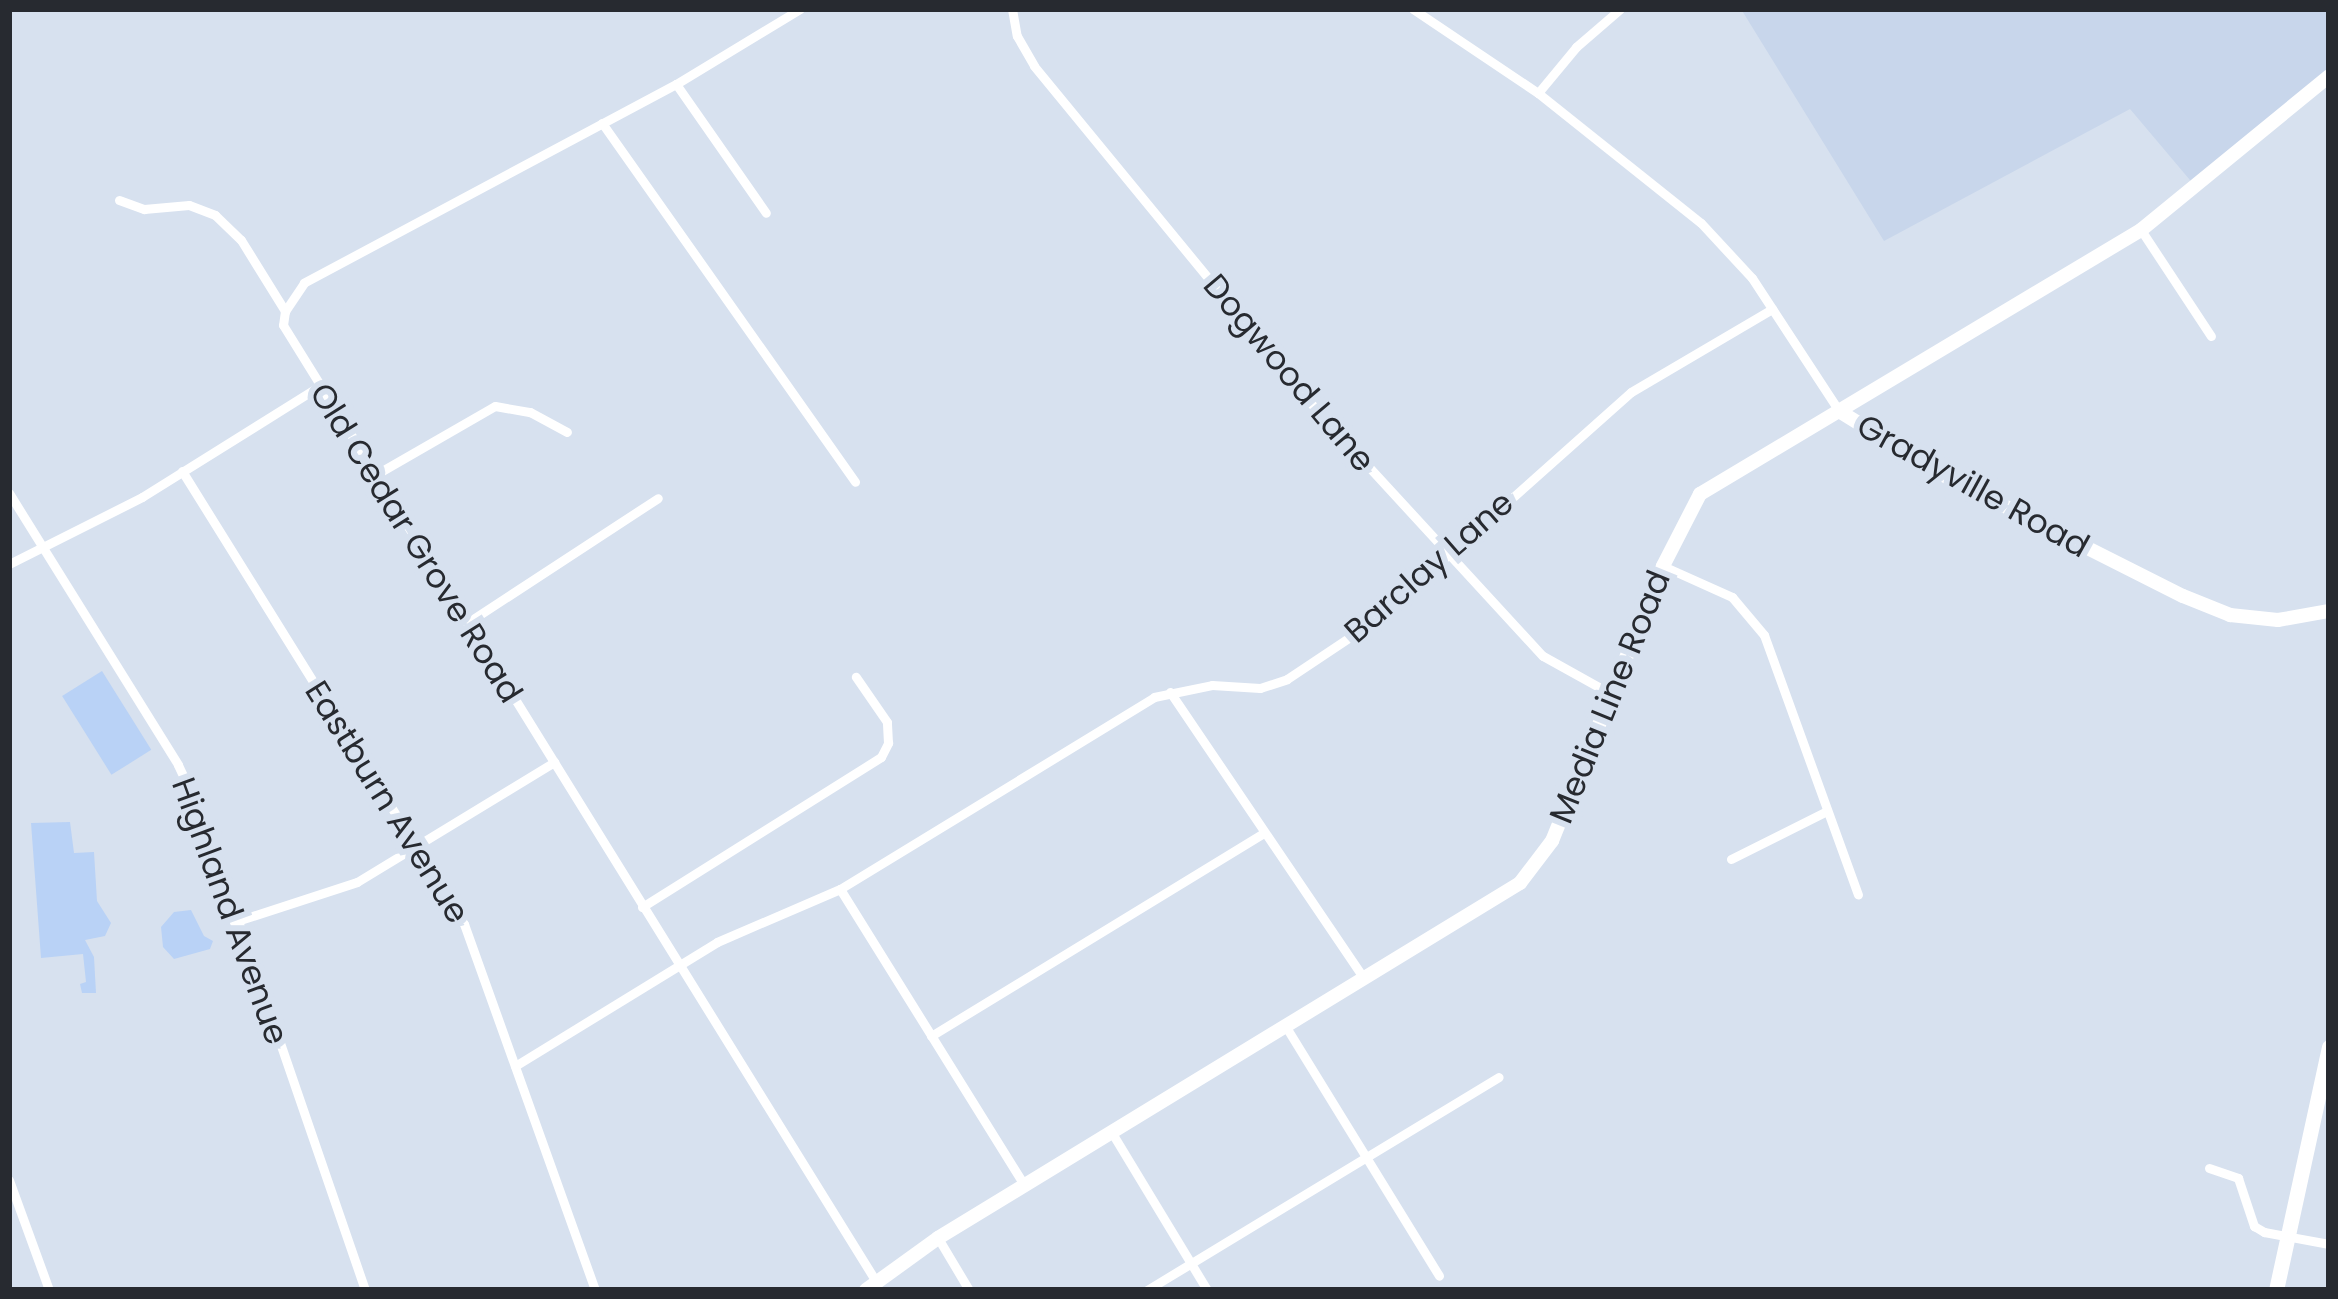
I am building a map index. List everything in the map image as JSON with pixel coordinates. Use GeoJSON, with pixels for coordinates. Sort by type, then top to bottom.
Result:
{"type":"FeatureCollection","features":[{"type":"Feature","properties":{"kind":"main road","name":"Media Line Road"},"geometry":{"type":"LineString","coordinates":[[871,1286],[938,1238],[1532,873],[1552,841],[1663,566],[1700,494],[2141,230],[2329,76]]}},
{"type":"Feature","properties":{"kind":"main road","name":"Gradyville Road"},"geometry":{"type":"LineString","coordinates":[[1839,411],[1939,473],[2183,596],[2230,615],[2278,620],[2329,611]]}},
{"type":"Feature","properties":{"kind":"main road"},"geometry":{"type":"LineString","coordinates":[[2276,1290],[2329,1047]]}},
{"type":"Feature","properties":{"kind":"street"},"geometry":{"type":"LineString","coordinates":[[285,311],[304,284],[676,84],[800,9]]}},
{"type":"Feature","properties":{"kind":"street","name":"Dogwood Lane"},"geometry":{"type":"LineString","coordinates":[[1012,9],[1017,36],[1034,66],[1322,416],[1543,656],[1613,695]]}},
{"type":"Feature","properties":{"kind":"street","name":"Gradyville Road"},"geometry":{"type":"LineString","coordinates":[[1413,9],[1538,93],[1701,223],[1731,252],[1839,411]]}},
{"type":"Feature","properties":{"kind":"street"},"geometry":{"type":"LineString","coordinates":[[1538,93],[1576,47],[1620,9]]}},
{"type":"Feature","properties":{"kind":"street"},"geometry":{"type":"LineString","coordinates":[[676,84],[766,213]]}},
{"type":"Feature","properties":{"kind":"street"},"geometry":{"type":"LineString","coordinates":[[602,123],[855,482]]}},
{"type":"Feature","properties":{"kind":"street","name":"Old Cedar Grove Road"},"geometry":{"type":"LineString","coordinates":[[119,200],[144,209],[188,206],[215,215],[241,240],[285,311],[286,335],[680,965],[871,1286]]}},
{"type":"Feature","properties":{"kind":"street"},"geometry":{"type":"LineString","coordinates":[[2141,230],[2211,336]]}},
{"type":"Feature","properties":{"kind":"street","name":"Barclay Lane"},"geometry":{"type":"LineString","coordinates":[[515,1066],[739,931],[840,889],[1170,692],[1276,685],[1375,621],[1630,392],[1772,309]]}},
{"type":"Feature","properties":{"kind":"street"},"geometry":{"type":"LineString","coordinates":[[9,564],[182,471],[318,386]]}},
{"type":"Feature","properties":{"kind":"street"},"geometry":{"type":"LineString","coordinates":[[375,475],[495,406],[530,412],[566,433]]}},
{"type":"Feature","properties":{"kind":"street","name":"Eastburn Avenue"},"geometry":{"type":"LineString","coordinates":[[182,471],[464,924],[596,1290]]}},
{"type":"Feature","properties":{"kind":"street","name":"Highland Avenue"},"geometry":{"type":"LineString","coordinates":[[9,493],[178,765],[202,816],[234,922],[365,1290]]}},
{"type":"Feature","properties":{"kind":"street"},"geometry":{"type":"LineString","coordinates":[[467,623],[658,498]]}},
{"type":"Feature","properties":{"kind":"street"},"geometry":{"type":"LineString","coordinates":[[1663,566],[1732,598],[1757,624],[1858,894]]}},
{"type":"Feature","properties":{"kind":"street"},"geometry":{"type":"LineString","coordinates":[[642,907],[881,757],[888,743],[887,722],[856,676]]}},
{"type":"Feature","properties":{"kind":"street"},"geometry":{"type":"LineString","coordinates":[[1170,692],[1364,979]]}},
{"type":"Feature","properties":{"kind":"street"},"geometry":{"type":"LineString","coordinates":[[234,922],[357,882],[554,763]]}},
{"type":"Feature","properties":{"kind":"street"},"geometry":{"type":"LineString","coordinates":[[1731,859],[1825,812]]}},
{"type":"Feature","properties":{"kind":"street"},"geometry":{"type":"LineString","coordinates":[[931,1036],[1264,832]]}},
{"type":"Feature","properties":{"kind":"street"},"geometry":{"type":"LineString","coordinates":[[840,889],[1025,1186]]}},
{"type":"Feature","properties":{"kind":"street"},"geometry":{"type":"LineString","coordinates":[[1286,1027],[1439,1276]]}},
{"type":"Feature","properties":{"kind":"street"},"geometry":{"type":"LineString","coordinates":[[1147,1290],[1499,1077]]}},
{"type":"Feature","properties":{"kind":"street"},"geometry":{"type":"LineString","coordinates":[[1112,1133],[1208,1290]]}},
{"type":"Feature","properties":{"kind":"street"},"geometry":{"type":"LineString","coordinates":[[2209,1168],[2238,1178],[2254,1226],[2288,1240],[2329,1244]]}},
{"type":"Feature","properties":{"kind":"street"},"geometry":{"type":"LineString","coordinates":[[9,1180],[49,1290]]}},
{"type":"Feature","properties":{"kind":"street"},"geometry":{"type":"LineString","coordinates":[[938,1238],[969,1290]]}},
{"type":"Feature","properties":{"kind":"shaded area"},"geometry":{"type":"Polygon","coordinates":[[[1741,9],[2329,9],[2329,76],[2195,186],[2130,109],[1884,241],[1741,9]]]}},
{"type":"Feature","properties":{"kind":"shaded area"},"geometry":{"type":"Polygon","coordinates":[[[102,671],[151,750],[111,775],[62,696],[102,671]]]}},
{"type":"Feature","properties":{"kind":"shaded area"},"geometry":{"type":"Polygon","coordinates":[[[70,822],[74,853],[94,852],[97,901],[111,923],[105,936],[85,940],[94,957],[96,993],[82,993],[80,984],[86,982],[83,954],[41,958],[31,823],[70,822]]]}},
{"type":"Feature","properties":{"kind":"shaded area"},"geometry":{"type":"Polygon","coordinates":[[[191,910],[204,936],[213,941],[210,949],[174,959],[163,947],[161,927],[174,912],[191,910]]]}}]}
